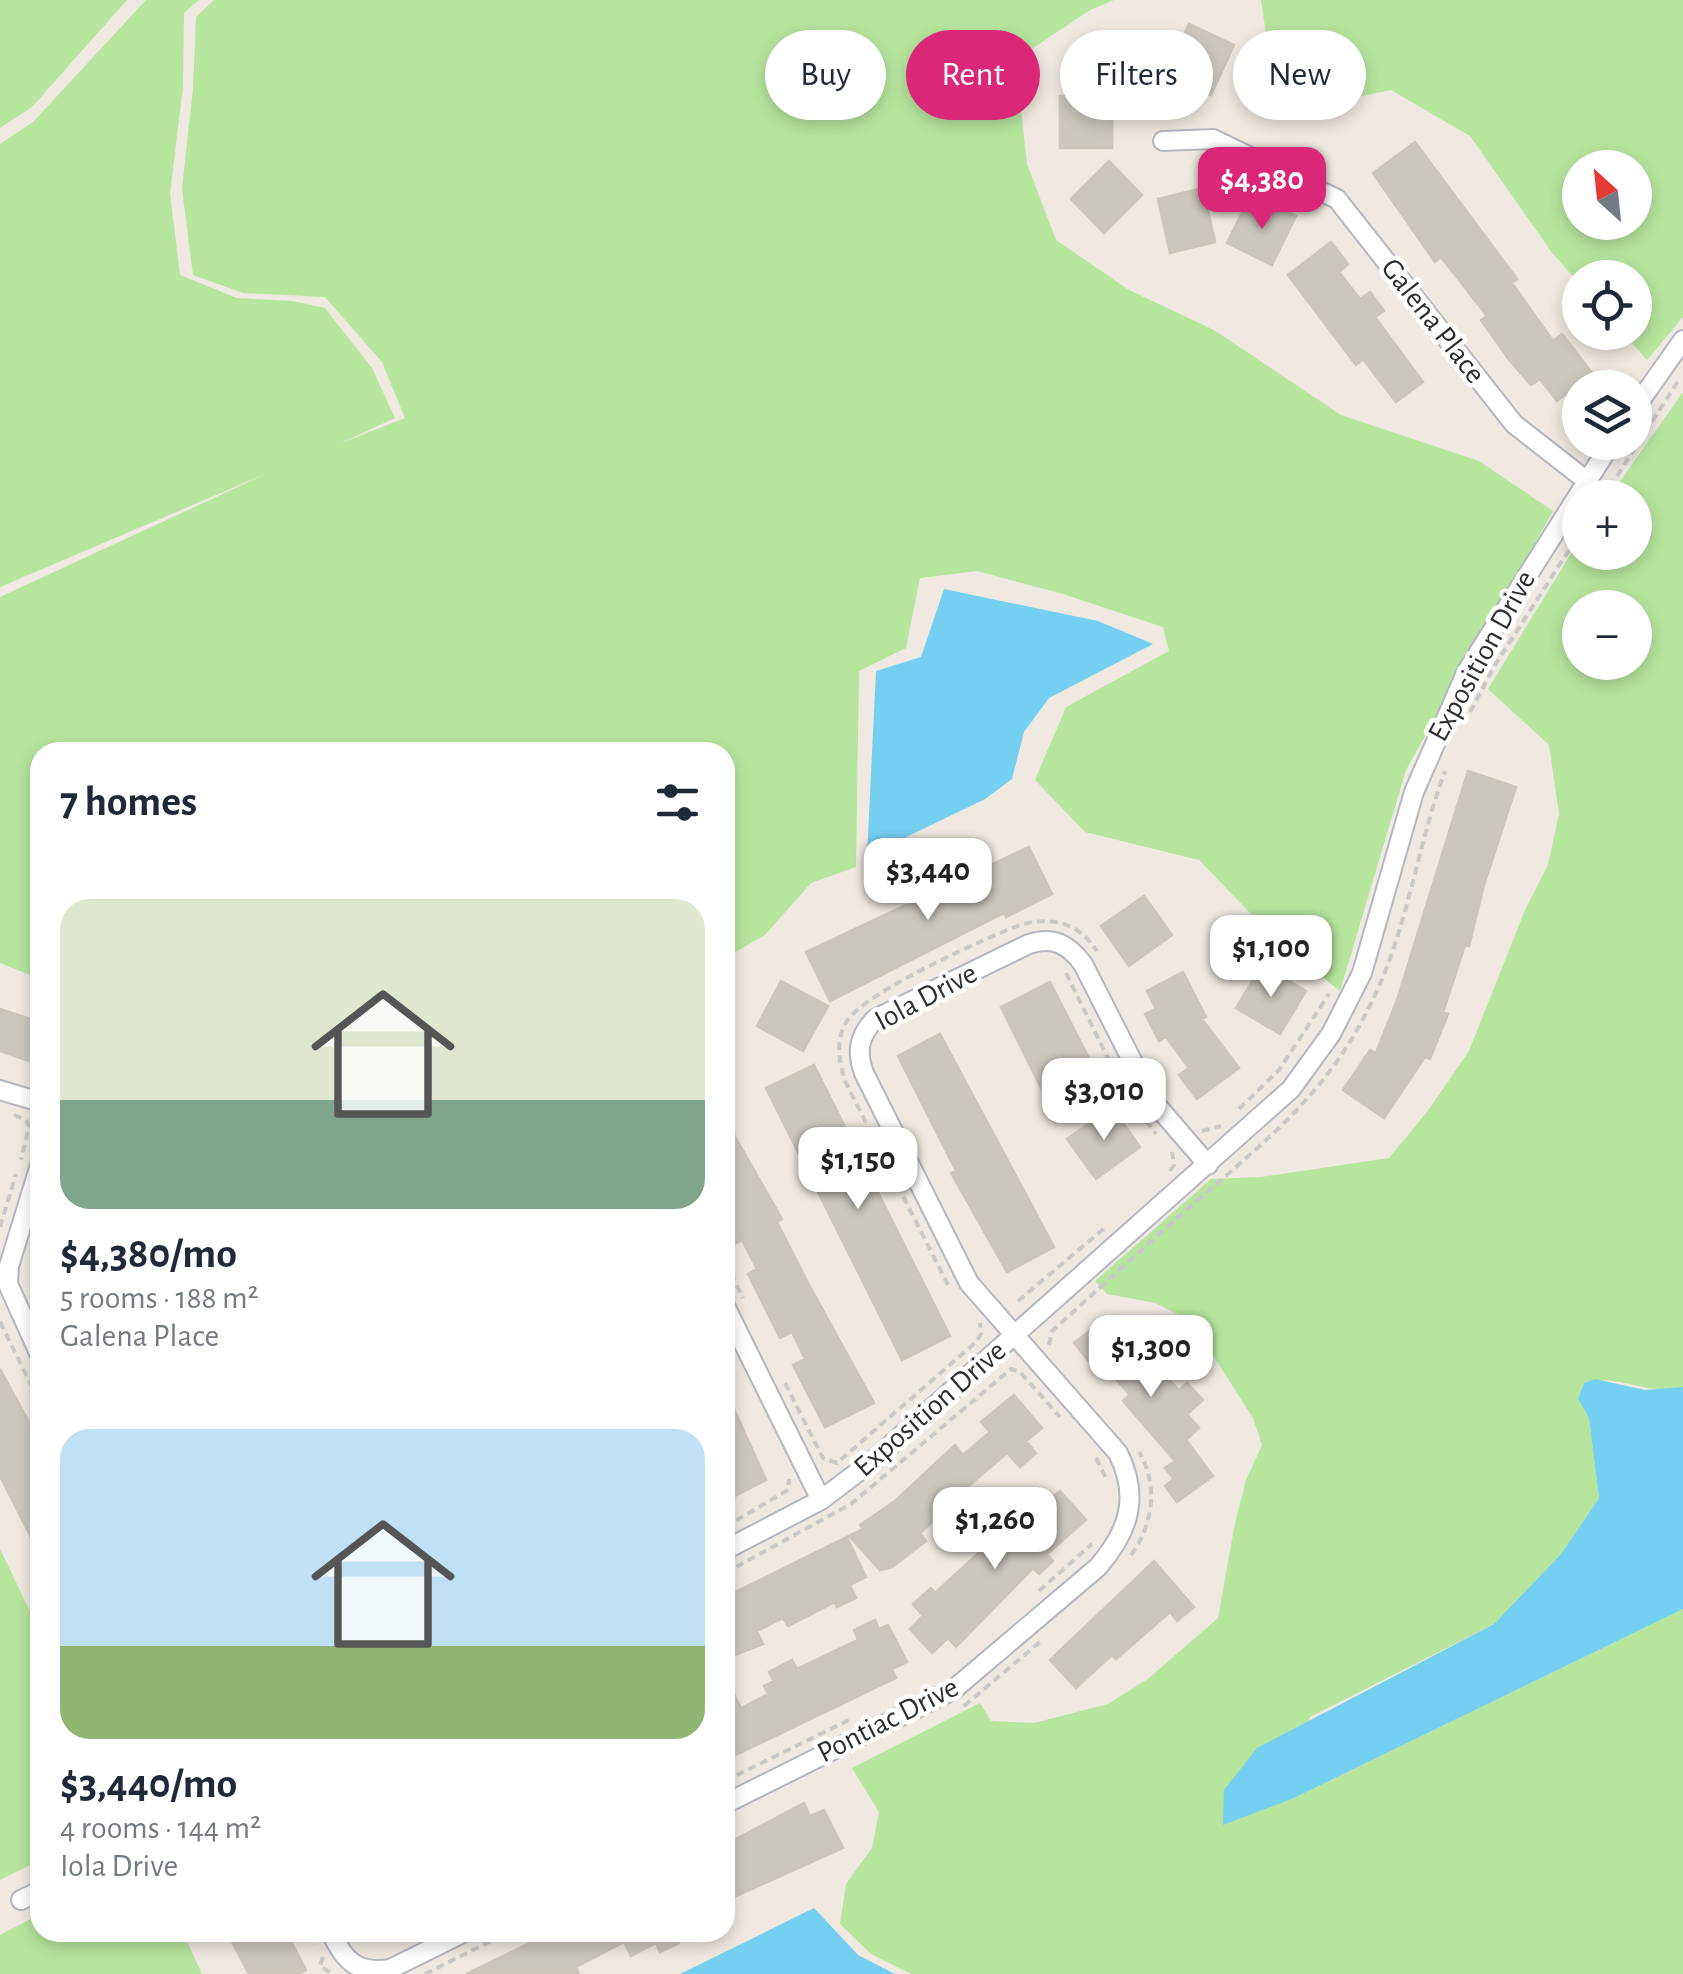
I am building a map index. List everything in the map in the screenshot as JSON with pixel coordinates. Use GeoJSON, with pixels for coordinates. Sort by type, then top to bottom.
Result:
{"type":"FeatureCollection","features":[{"type":"Feature","properties":{"kind":"street","name":"Galena Place"},"geometry":{"type":"LineString","coordinates":[[1163,141],[1214,139],[1337,198],[1514,424],[1587,480]]}},
{"type":"Feature","properties":{"kind":"street"},"geometry":{"type":"LineString","coordinates":[[1652,384],[1683,340]]}},
{"type":"Feature","properties":{"kind":"street","name":"Exposition Drive"},"geometry":{"type":"LineString","coordinates":[[1587,480],[1600,460]]}},
{"type":"Feature","properties":{"kind":"street","name":"Exposition Drive"},"geometry":{"type":"LineString","coordinates":[[735,1545],[821,1500],[875,1459],[1292,1090],[1348,1005],[1374,941],[1410,807],[1440,726],[1503,610],[1562,519]]}},
{"type":"Feature","properties":{"kind":"street","name":"Iola Drive"},"geometry":{"type":"LineString","coordinates":[[1015,1336],[969,1282],[864,1073],[860,1043],[875,1019],[1029,944],[1043,939],[1058,942],[1072,950],[1083,964],[1152,1100],[1208,1165]]}},
{"type":"Feature","properties":{"kind":"street"},"geometry":{"type":"LineString","coordinates":[[0,1090],[30,1099]]}},
{"type":"Feature","properties":{"kind":"street"},"geometry":{"type":"LineString","coordinates":[[30,1198],[9,1266],[8,1284],[30,1333]]}},
{"type":"Feature","properties":{"kind":"street"},"geometry":{"type":"LineString","coordinates":[[735,1326],[821,1500]]}},
{"type":"Feature","properties":{"kind":"street","name":"Pontiac Drive"},"geometry":{"type":"LineString","coordinates":[[735,1799],[953,1690],[1098,1566],[1116,1546],[1128,1524],[1131,1505],[1126,1469],[1118,1453],[1015,1336]]}},
{"type":"Feature","properties":{"kind":"street"},"geometry":{"type":"LineString","coordinates":[[21,1900],[30,1895]]}},
{"type":"Feature","properties":{"kind":"street"},"geometry":{"type":"LineString","coordinates":[[335,1942],[352,1965],[377,1971],[390,1969],[445,1942]]}},
{"type":"Feature","properties":{"kind":"path"},"geometry":{"type":"LineString","coordinates":[[1615,480],[1683,374]]}},
{"type":"Feature","properties":{"kind":"path"},"geometry":{"type":"LineString","coordinates":[[1465,723],[1495,665],[1562,561]]}},
{"type":"Feature","properties":{"kind":"path"},"geometry":{"type":"LineString","coordinates":[[1052,1350],[1048,1343],[1052,1331],[1291,1119],[1341,1058],[1389,963],[1426,820],[1444,772]]}},
{"type":"Feature","properties":{"kind":"path"},"geometry":{"type":"LineString","coordinates":[[951,1290],[846,1081],[839,1059],[842,1029],[869,999],[1023,924],[1045,920],[1066,923],[1084,934],[1099,953]]}},
{"type":"Feature","properties":{"kind":"path"},"geometry":{"type":"LineString","coordinates":[[1060,964],[1128,1097],[1149,1130],[1163,1141]]}},
{"type":"Feature","properties":{"kind":"path"},"geometry":{"type":"LineString","coordinates":[[1234,1114],[1273,1077],[1329,994]]}},
{"type":"Feature","properties":{"kind":"path"},"geometry":{"type":"LineString","coordinates":[[0,1227],[29,1126],[26,1120],[12,1114]]}},
{"type":"Feature","properties":{"kind":"path"},"geometry":{"type":"LineString","coordinates":[[1199,1129],[1209,1132],[1221,1126]]}},
{"type":"Feature","properties":{"kind":"path"},"geometry":{"type":"LineString","coordinates":[[1164,1176],[1174,1165],[1168,1147]]}},
{"type":"Feature","properties":{"kind":"path"},"geometry":{"type":"LineString","coordinates":[[1010,1301],[1025,1297],[1109,1224]]}},
{"type":"Feature","properties":{"kind":"path"},"geometry":{"type":"LineString","coordinates":[[735,1282],[747,1307]]}},
{"type":"Feature","properties":{"kind":"path"},"geometry":{"type":"LineString","coordinates":[[822,1470],[976,1342],[982,1328],[974,1314]]}},
{"type":"Feature","properties":{"kind":"path"},"geometry":{"type":"LineString","coordinates":[[0,1322],[30,1382]]}},
{"type":"Feature","properties":{"kind":"path"},"geometry":{"type":"LineString","coordinates":[[873,1487],[1011,1369],[1020,1372],[1067,1424]]}},
{"type":"Feature","properties":{"kind":"path"},"geometry":{"type":"LineString","coordinates":[[784,1380],[824,1458],[833,1464]]}},
{"type":"Feature","properties":{"kind":"path"},"geometry":{"type":"LineString","coordinates":[[1125,1562],[1142,1538],[1151,1506],[1149,1475],[1134,1444]]}},
{"type":"Feature","properties":{"kind":"path"},"geometry":{"type":"LineString","coordinates":[[1088,1449],[1110,1486]]}},
{"type":"Feature","properties":{"kind":"path"},"geometry":{"type":"LineString","coordinates":[[735,1520],[788,1490],[789,1478]]}},
{"type":"Feature","properties":{"kind":"path"},"geometry":{"type":"LineString","coordinates":[[1037,1593],[1093,1543]]}},
{"type":"Feature","properties":{"kind":"path"},"geometry":{"type":"LineString","coordinates":[[960,1708],[1041,1641]]}},
{"type":"Feature","properties":{"kind":"path"},"geometry":{"type":"LineString","coordinates":[[735,1777],[863,1713]]}},
{"type":"Feature","properties":{"kind":"path"},"geometry":{"type":"LineString","coordinates":[[315,1942],[323,1956],[320,1966],[333,1974]]}},
{"type":"Feature","properties":{"kind":"path"},"geometry":{"type":"LineString","coordinates":[[425,1974],[489,1942]]}},
{"type":"Feature","properties":{"kind":"green space"},"geometry":{"type":"Polygon","coordinates":[[[0,0],[127,0],[32,107],[0,128],[0,0]]]}},
{"type":"Feature","properties":{"kind":"green space"},"geometry":{"type":"Polygon","coordinates":[[[146,0],[199,0],[184,13],[183,87],[170,193],[180,275],[237,298],[292,301],[325,308],[372,368],[395,418],[339,444],[405,418],[382,362],[325,297],[243,293],[193,275],[182,189],[196,17],[214,0],[1114,0],[1090,10],[1040,43],[1040,30],[906,30],[906,120],[1022,120],[1027,164],[1056,240],[1129,290],[1214,330],[1341,415],[1479,461],[1553,511],[1406,770],[1340,991],[1279,943],[1199,860],[1085,832],[1035,780],[1066,707],[1169,651],[1163,627],[977,571],[920,578],[906,648],[859,671],[856,867],[811,883],[765,935],[735,952],[735,742],[30,742],[30,975],[0,963],[0,597],[268,473],[0,587],[0,144],[33,122],[146,0]]]}},
{"type":"Feature","properties":{"kind":"green space"},"geometry":{"type":"Polygon","coordinates":[[[1261,0],[1683,0],[1683,317],[1647,360],[1638,350],[1652,350],[1652,260],[1562,260],[1562,264],[1470,136],[1391,90],[1366,95],[1366,30],[1265,30],[1261,0]]]}},
{"type":"Feature","properties":{"kind":"green space"},"geometry":{"type":"Polygon","coordinates":[[[1683,392],[1683,1387],[1658,1389],[1609,1380],[1584,1383],[1578,1399],[1589,1418],[1599,1498],[1561,1554],[1494,1624],[1310,1717],[1294,1798],[1683,1609],[1683,1974],[911,1974],[871,1954],[840,1924],[846,1884],[872,1848],[879,1812],[852,1768],[980,1703],[991,1721],[1034,1723],[1108,1704],[1149,1678],[1218,1618],[1235,1523],[1246,1480],[1262,1445],[1253,1418],[1191,1321],[1155,1303],[1107,1294],[1095,1281],[1211,1179],[1261,1177],[1389,1158],[1469,1051],[1525,910],[1548,865],[1559,814],[1549,745],[1488,689],[1562,568],[1652,570],[1652,480],[1621,480],[1635,460],[1652,460],[1652,436],[1683,392]]]}},
{"type":"Feature","properties":{"kind":"green space"},"geometry":{"type":"Polygon","coordinates":[[[0,1549],[30,1611],[30,1865],[0,1880],[0,1549]]]}},
{"type":"Feature","properties":{"kind":"green space"},"geometry":{"type":"Polygon","coordinates":[[[30,1919],[30,1942],[187,1942],[202,1974],[0,1974],[0,1935],[30,1919]]]}},
{"type":"Feature","properties":{"kind":"water"},"geometry":{"type":"Polygon","coordinates":[[[944,589],[1098,621],[1153,644],[1049,698],[1024,732],[1012,779],[985,799],[867,856],[876,671],[921,657],[944,589]]]}},
{"type":"Feature","properties":{"kind":"water"},"geometry":{"type":"Polygon","coordinates":[[[1595,1379],[1645,1390],[1683,1387],[1683,1609],[1294,1798],[1223,1825],[1224,1790],[1257,1748],[1494,1624],[1561,1554],[1599,1498],[1589,1418],[1578,1399],[1584,1383],[1595,1379]]]}},
{"type":"Feature","properties":{"kind":"water"},"geometry":{"type":"Polygon","coordinates":[[[814,1908],[858,1955],[895,1974],[680,1974],[814,1908]]]}},
{"type":"Feature","properties":{"kind":"building"},"geometry":{"type":"Polygon","coordinates":[[[1213,35],[1233,47],[1213,91],[1213,35]]]}},
{"type":"Feature","properties":{"kind":"building"},"geometry":{"type":"Polygon","coordinates":[[[1060,120],[1113,120],[1112,148],[1060,148],[1060,120]]]}},
{"type":"Feature","properties":{"kind":"building"},"geometry":{"type":"Polygon","coordinates":[[[1415,142],[1517,279],[1512,283],[1553,341],[1562,334],[1562,350],[1574,350],[1590,370],[1562,370],[1562,397],[1557,401],[1540,379],[1531,385],[1510,361],[1481,320],[1487,316],[1441,257],[1435,262],[1373,173],[1415,142]]]}},
{"type":"Feature","properties":{"kind":"building"},"geometry":{"type":"Polygon","coordinates":[[[1109,161],[1142,195],[1104,233],[1071,199],[1109,161]]]}},
{"type":"Feature","properties":{"kind":"building"},"geometry":{"type":"Polygon","coordinates":[[[1203,188],[1215,242],[1170,253],[1158,199],[1203,188]]]}},
{"type":"Feature","properties":{"kind":"building"},"geometry":{"type":"Polygon","coordinates":[[[1247,203],[1272,215],[1276,207],[1296,216],[1272,265],[1227,243],[1247,203]]]}},
{"type":"Feature","properties":{"kind":"building"},"geometry":{"type":"Polygon","coordinates":[[[1331,242],[1348,264],[1339,272],[1360,299],[1370,292],[1384,311],[1375,317],[1423,382],[1396,402],[1363,359],[1356,365],[1288,275],[1331,242]]]}},
{"type":"Feature","properties":{"kind":"building"},"geometry":{"type":"Polygon","coordinates":[[[1468,771],[1516,787],[1469,946],[1465,945],[1443,1012],[1448,1014],[1430,1059],[1425,1057],[1384,1118],[1343,1090],[1370,1050],[1376,1053],[1397,1000],[1468,771]]]}},
{"type":"Feature","properties":{"kind":"building"},"geometry":{"type":"Polygon","coordinates":[[[1029,847],[1052,894],[1006,917],[1004,913],[830,1001],[806,952],[1029,847]]]}},
{"type":"Feature","properties":{"kind":"building"},"geometry":{"type":"Polygon","coordinates":[[[1144,896],[1172,935],[1129,966],[1101,926],[1144,896]]]}},
{"type":"Feature","properties":{"kind":"building"},"geometry":{"type":"Polygon","coordinates":[[[1262,965],[1306,991],[1280,1034],[1236,1008],[1262,965]]]}},
{"type":"Feature","properties":{"kind":"building"},"geometry":{"type":"Polygon","coordinates":[[[1183,972],[1206,1017],[1202,1019],[1239,1068],[1197,1099],[1179,1075],[1189,1068],[1166,1037],[1159,1041],[1145,1014],[1156,1009],[1147,991],[1183,972]]]}},
{"type":"Feature","properties":{"kind":"building"},"geometry":{"type":"Polygon","coordinates":[[[781,981],[828,1006],[803,1051],[757,1026],[781,981]]]}},
{"type":"Feature","properties":{"kind":"building"},"geometry":{"type":"Polygon","coordinates":[[[1050,982],[1103,1086],[1052,1110],[1001,1007],[1050,982]]]}},
{"type":"Feature","properties":{"kind":"building"},"geometry":{"type":"Polygon","coordinates":[[[0,1009],[30,1019],[30,1062],[0,1051],[0,1009]]]}},
{"type":"Feature","properties":{"kind":"building"},"geometry":{"type":"Polygon","coordinates":[[[940,1034],[1054,1247],[1007,1272],[951,1173],[956,1171],[898,1056],[940,1034]]]}},
{"type":"Feature","properties":{"kind":"building"},"geometry":{"type":"Polygon","coordinates":[[[814,1065],[950,1336],[902,1360],[766,1088],[814,1065]]]}},
{"type":"Feature","properties":{"kind":"building"},"geometry":{"type":"Polygon","coordinates":[[[1112,1107],[1140,1147],[1096,1179],[1067,1139],[1112,1107]]]}},
{"type":"Feature","properties":{"kind":"building"},"geometry":{"type":"Polygon","coordinates":[[[735,1137],[782,1219],[777,1222],[874,1403],[825,1427],[793,1365],[805,1359],[792,1332],[780,1338],[748,1274],[757,1269],[742,1240],[735,1244],[735,1137]]]}},
{"type":"Feature","properties":{"kind":"building"},"geometry":{"type":"Polygon","coordinates":[[[1105,1319],[1116,1333],[1130,1322],[1143,1339],[1137,1344],[1179,1390],[1187,1383],[1203,1400],[1187,1414],[1199,1428],[1186,1440],[1213,1476],[1177,1502],[1165,1486],[1174,1479],[1165,1468],[1175,1461],[1123,1401],[1130,1395],[1106,1368],[1099,1374],[1074,1343],[1105,1319]]]}},
{"type":"Feature","properties":{"kind":"building"},"geometry":{"type":"Polygon","coordinates":[[[0,1369],[30,1424],[30,1535],[0,1476],[0,1369]]]}},
{"type":"Feature","properties":{"kind":"building"},"geometry":{"type":"Polygon","coordinates":[[[1014,1395],[1042,1428],[1026,1441],[1036,1453],[1020,1467],[1007,1453],[959,1494],[970,1506],[955,1520],[945,1510],[920,1533],[926,1541],[892,1567],[880,1570],[849,1536],[863,1529],[860,1525],[895,1501],[955,1445],[963,1455],[990,1432],[981,1422],[1014,1395]]]}},
{"type":"Feature","properties":{"kind":"building"},"geometry":{"type":"Polygon","coordinates":[[[735,1411],[766,1480],[735,1496],[735,1411]]]}},
{"type":"Feature","properties":{"kind":"building"},"geometry":{"type":"Polygon","coordinates":[[[1060,1491],[1086,1520],[1047,1554],[1053,1561],[1039,1574],[1033,1568],[956,1647],[948,1638],[932,1653],[910,1629],[923,1616],[913,1604],[931,1588],[935,1593],[1022,1513],[1019,1510],[1034,1496],[1043,1506],[1060,1491]]]}},
{"type":"Feature","properties":{"kind":"building"},"geometry":{"type":"Polygon","coordinates":[[[847,1537],[866,1577],[850,1585],[856,1598],[837,1607],[835,1602],[788,1626],[783,1618],[757,1631],[763,1644],[735,1655],[735,1592],[847,1537]]]}},
{"type":"Feature","properties":{"kind":"building"},"geometry":{"type":"Polygon","coordinates":[[[1154,1561],[1194,1607],[1177,1621],[1170,1612],[1116,1659],[1112,1655],[1076,1688],[1050,1660],[1154,1561]]]}},
{"type":"Feature","properties":{"kind":"building"},"geometry":{"type":"Polygon","coordinates":[[[875,1620],[879,1629],[888,1625],[907,1662],[892,1669],[896,1678],[735,1755],[735,1696],[741,1708],[768,1694],[764,1686],[774,1681],[769,1672],[792,1660],[797,1669],[858,1640],[854,1630],[875,1620]]]}},
{"type":"Feature","properties":{"kind":"building"},"geometry":{"type":"Polygon","coordinates":[[[804,1803],[810,1816],[824,1810],[843,1848],[735,1897],[735,1840],[804,1803]]]}},
{"type":"Feature","properties":{"kind":"building"},"geometry":{"type":"Polygon","coordinates":[[[232,1942],[291,1942],[306,1970],[298,1974],[249,1974],[232,1942]]]}},
{"type":"Feature","properties":{"kind":"building"},"geometry":{"type":"Polygon","coordinates":[[[532,1942],[624,1942],[576,1967],[579,1974],[466,1974],[532,1942]]]}},
{"type":"Feature","properties":{"kind":"building"},"geometry":{"type":"Polygon","coordinates":[[[624,1942],[679,1942],[660,1952],[656,1943],[631,1956],[624,1942]]]}}]}
